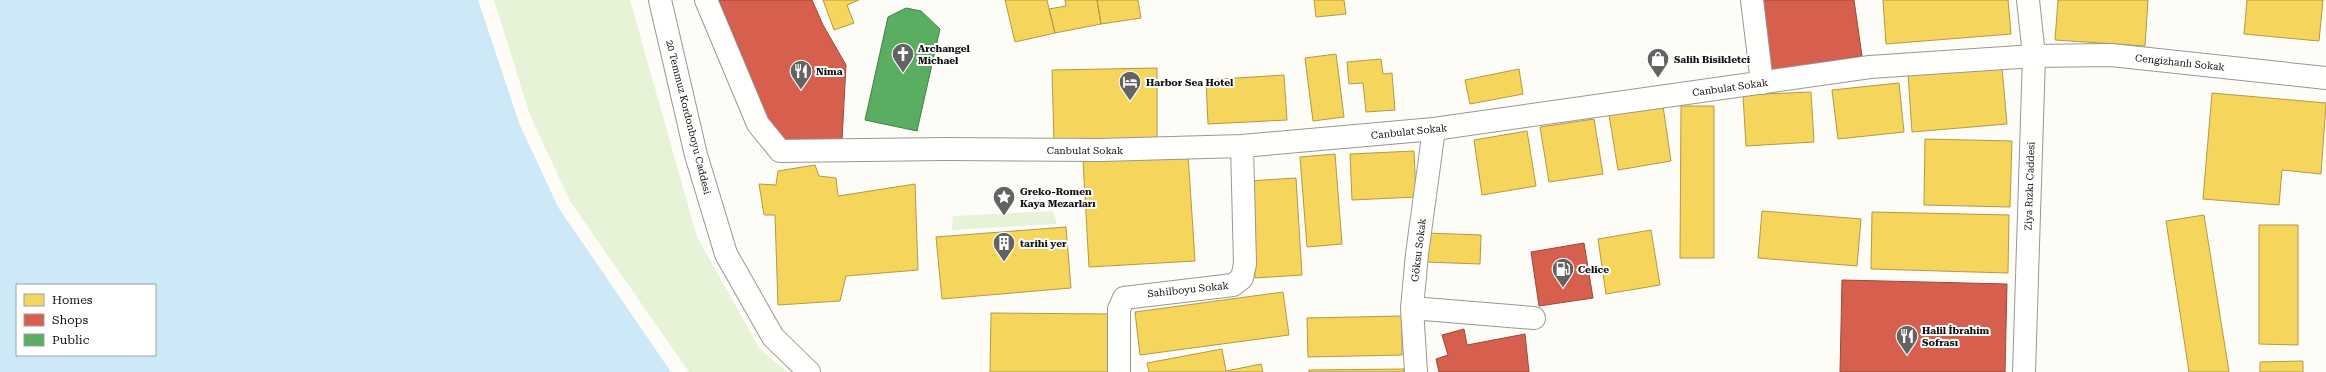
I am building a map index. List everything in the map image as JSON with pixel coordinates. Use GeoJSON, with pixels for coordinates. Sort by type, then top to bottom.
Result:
{"type":"FeatureCollection","features":[{"type":"Feature","properties":{"kind":"street","name":"20 Temmuz Kordonboyu Caddesi"},"geometry":{"type":"LineString","coordinates":[[660,0],[696,155],[726,254],[773,337],[809,372]]}},
{"type":"Feature","properties":{"kind":"street","name":"Canbulat Sokak"},"geometry":{"type":"LineString","coordinates":[[706,0],[758,124],[780,151],[938,149],[1101,150],[1242,146],[1434,129],[1870,68],[2034,56]]}},
{"type":"Feature","properties":{"kind":"street"},"geometry":{"type":"LineString","coordinates":[[1752,0],[1762,83]]}},
{"type":"Feature","properties":{"kind":"street","name":"Ziya Rızkı Caddesi"},"geometry":{"type":"LineString","coordinates":[[2024,372],[2034,56],[2028,0]]}},
{"type":"Feature","properties":{"kind":"street","name":"Cengizhanlı Sokak"},"geometry":{"type":"LineString","coordinates":[[2034,56],[2112,55],[2326,78]]}},
{"type":"Feature","properties":{"kind":"street","name":"Göksu Sokak"},"geometry":{"type":"LineString","coordinates":[[1416,372],[1412,308],[1417,254],[1434,129]]}},
{"type":"Feature","properties":{"kind":"street","name":"Sahilboyu Sokak"},"geometry":{"type":"LineString","coordinates":[[1119,372],[1119,309],[1124,298],[1232,285],[1242,278],[1245,264],[1242,146]]}},
{"type":"Feature","properties":{"kind":"street"},"geometry":{"type":"LineString","coordinates":[[1412,308],[1534,318]]}},
{"type":"Feature","properties":{"kind":"green space"},"geometry":{"type":"Polygon","coordinates":[[[494,0],[630,0],[697,237],[760,349],[787,372],[689,372],[570,201],[530,115],[494,0]]]}},
{"type":"Feature","properties":{"kind":"green space"},"geometry":{"type":"Polygon","coordinates":[[[1053,211],[1057,224],[952,230],[953,216],[1053,211]]]}},
{"type":"Feature","properties":{"kind":"water"},"geometry":{"type":"Polygon","coordinates":[[[0,0],[478,0],[519,123],[558,207],[671,372],[0,372],[0,0]]]}},
{"type":"Feature","properties":{"kind":"building: Homes"},"geometry":{"type":"Polygon","coordinates":[[[823,0],[859,0],[847,5],[854,23],[834,30],[823,0]]]}},
{"type":"Feature","properties":{"kind":"building: Homes"},"geometry":{"type":"Polygon","coordinates":[[[1005,0],[1047,0],[1055,33],[1015,42],[1005,0]]]}},
{"type":"Feature","properties":{"kind":"building: Homes"},"geometry":{"type":"Polygon","coordinates":[[[1065,0],[1097,0],[1101,24],[1055,33],[1049,9],[1066,6],[1065,0]]]}},
{"type":"Feature","properties":{"kind":"building: Homes"},"geometry":{"type":"Polygon","coordinates":[[[1097,0],[1138,0],[1141,18],[1101,24],[1097,0]]]}},
{"type":"Feature","properties":{"kind":"building: Homes"},"geometry":{"type":"Polygon","coordinates":[[[1314,0],[1344,0],[1346,14],[1316,17],[1314,0]]]}},
{"type":"Feature","properties":{"kind":"building: Homes"},"geometry":{"type":"Polygon","coordinates":[[[1883,0],[2008,0],[2011,34],[1886,44],[1883,0]]]}},
{"type":"Feature","properties":{"kind":"building: Homes"},"geometry":{"type":"Polygon","coordinates":[[[2058,0],[2148,0],[2145,46],[2055,40],[2058,0]]]}},
{"type":"Feature","properties":{"kind":"building: Homes"},"geometry":{"type":"Polygon","coordinates":[[[2247,0],[2323,0],[2319,41],[2244,34],[2247,0]]]}},
{"type":"Feature","properties":{"kind":"building: Homes"},"geometry":{"type":"Polygon","coordinates":[[[1336,54],[1344,117],[1313,121],[1305,58],[1336,54]]]}},
{"type":"Feature","properties":{"kind":"building: Homes"},"geometry":{"type":"Polygon","coordinates":[[[1381,59],[1383,74],[1392,73],[1395,110],[1366,112],[1363,83],[1349,84],[1347,62],[1381,59]]]}},
{"type":"Feature","properties":{"kind":"building: Homes"},"geometry":{"type":"Polygon","coordinates":[[[2002,67],[2007,124],[1912,132],[1908,74],[2002,67]]]}},
{"type":"Feature","properties":{"kind":"building: Homes"},"geometry":{"type":"Polygon","coordinates":[[[1157,68],[1157,140],[1054,142],[1052,70],[1157,68]]]}},
{"type":"Feature","properties":{"kind":"building: Homes"},"geometry":{"type":"Polygon","coordinates":[[[1519,69],[1523,94],[1470,104],[1465,80],[1519,69]]]}},
{"type":"Feature","properties":{"kind":"building: Homes"},"geometry":{"type":"Polygon","coordinates":[[[1284,75],[1287,120],[1208,124],[1206,80],[1284,75]]]}},
{"type":"Feature","properties":{"kind":"building: Homes"},"geometry":{"type":"Polygon","coordinates":[[[1899,83],[1904,132],[1838,139],[1832,90],[1899,83]]]}},
{"type":"Feature","properties":{"kind":"building: Homes"},"geometry":{"type":"Polygon","coordinates":[[[1811,92],[1814,142],[1746,146],[1743,95],[1811,92]]]}},
{"type":"Feature","properties":{"kind":"building: Homes"},"geometry":{"type":"Polygon","coordinates":[[[2212,93],[2326,103],[2321,174],[2282,170],[2279,205],[2203,199],[2212,93]]]}},
{"type":"Feature","properties":{"kind":"building: Homes"},"geometry":{"type":"Polygon","coordinates":[[[1663,106],[1671,161],[1618,170],[1609,115],[1663,106]]]}},
{"type":"Feature","properties":{"kind":"building: Homes"},"geometry":{"type":"Polygon","coordinates":[[[1681,106],[1714,106],[1714,258],[1680,258],[1681,106]]]}},
{"type":"Feature","properties":{"kind":"building: Homes"},"geometry":{"type":"Polygon","coordinates":[[[1594,119],[1603,174],[1549,182],[1540,127],[1594,119]]]}},
{"type":"Feature","properties":{"kind":"building: Homes"},"geometry":{"type":"Polygon","coordinates":[[[1527,131],[1536,186],[1482,195],[1474,140],[1527,131]]]}},
{"type":"Feature","properties":{"kind":"building: Homes"},"geometry":{"type":"Polygon","coordinates":[[[1925,139],[2012,141],[2010,207],[1924,205],[1925,139]]]}},
{"type":"Feature","properties":{"kind":"building: Homes"},"geometry":{"type":"Polygon","coordinates":[[[1414,151],[1416,197],[1352,200],[1350,154],[1414,151]]]}},
{"type":"Feature","properties":{"kind":"building: Homes"},"geometry":{"type":"Polygon","coordinates":[[[1188,154],[1195,261],[1089,267],[1083,161],[1188,154]]]}},
{"type":"Feature","properties":{"kind":"building: Homes"},"geometry":{"type":"Polygon","coordinates":[[[1335,154],[1342,244],[1307,247],[1300,157],[1335,154]]]}},
{"type":"Feature","properties":{"kind":"building: Homes"},"geometry":{"type":"Polygon","coordinates":[[[815,165],[819,176],[836,178],[838,196],[915,184],[918,270],[846,276],[840,301],[778,305],[775,215],[764,215],[759,184],[776,185],[778,171],[815,165]]]}},
{"type":"Feature","properties":{"kind":"building: Homes"},"geometry":{"type":"Polygon","coordinates":[[[1296,178],[1302,275],[1255,278],[1249,181],[1296,178]]]}},
{"type":"Feature","properties":{"kind":"building: Homes"},"geometry":{"type":"Polygon","coordinates":[[[1762,211],[1861,219],[1857,266],[1758,258],[1762,211]]]}},
{"type":"Feature","properties":{"kind":"building: Homes"},"geometry":{"type":"Polygon","coordinates":[[[1872,212],[2009,215],[2008,273],[1871,269],[1872,212]]]}},
{"type":"Feature","properties":{"kind":"building: Homes"},"geometry":{"type":"Polygon","coordinates":[[[2204,215],[2229,372],[2189,372],[2166,221],[2204,215]]]}},
{"type":"Feature","properties":{"kind":"building: Homes"},"geometry":{"type":"Polygon","coordinates":[[[2259,225],[2298,225],[2298,345],[2259,344],[2259,225]]]}},
{"type":"Feature","properties":{"kind":"building: Homes","name":"tarihi yer"},"geometry":{"type":"Polygon","coordinates":[[[1066,227],[1071,288],[942,299],[936,237],[1066,227]]]}},
{"type":"Feature","properties":{"kind":"building: Homes"},"geometry":{"type":"Polygon","coordinates":[[[1651,230],[1660,285],[1606,294],[1598,239],[1651,230]]]}},
{"type":"Feature","properties":{"kind":"building: Homes"},"geometry":{"type":"Polygon","coordinates":[[[1426,233],[1481,235],[1480,264],[1425,262],[1426,233]]]}},
{"type":"Feature","properties":{"kind":"building: Homes"},"geometry":{"type":"Polygon","coordinates":[[[1283,292],[1289,335],[1140,355],[1135,312],[1283,292]]]}},
{"type":"Feature","properties":{"kind":"building: Homes"},"geometry":{"type":"Polygon","coordinates":[[[991,313],[1109,314],[1108,372],[990,372],[991,313]]]}},
{"type":"Feature","properties":{"kind":"building: Homes"},"geometry":{"type":"Polygon","coordinates":[[[1402,316],[1402,355],[1308,357],[1307,318],[1402,316]]]}},
{"type":"Feature","properties":{"kind":"building: Homes"},"geometry":{"type":"Polygon","coordinates":[[[1222,349],[1226,371],[1261,364],[1263,372],[1149,372],[1147,363],[1222,349]]]}},
{"type":"Feature","properties":{"kind":"building: Homes"},"geometry":{"type":"Polygon","coordinates":[[[2303,361],[2303,372],[2260,372],[2260,362],[2303,361]]]}},
{"type":"Feature","properties":{"kind":"building: Homes"},"geometry":{"type":"Polygon","coordinates":[[[1404,369],[1404,372],[1309,372],[1309,370],[1404,369]]]}},
{"type":"Feature","properties":{"kind":"building: Shops","name":"Nima"},"geometry":{"type":"Polygon","coordinates":[[[719,0],[812,0],[823,25],[846,65],[842,140],[785,141],[767,118],[719,0]]]}},
{"type":"Feature","properties":{"kind":"building: Shops"},"geometry":{"type":"Polygon","coordinates":[[[1760,0],[1854,0],[1862,56],[1772,70],[1760,0]]]}},
{"type":"Feature","properties":{"kind":"building: Shops"},"geometry":{"type":"Polygon","coordinates":[[[1584,243],[1593,298],[1539,306],[1531,252],[1584,243]]]}},
{"type":"Feature","properties":{"kind":"building: Shops"},"geometry":{"type":"Polygon","coordinates":[[[1842,280],[2007,284],[2005,372],[1840,372],[1842,280]]]}},
{"type":"Feature","properties":{"kind":"building: Shops"},"geometry":{"type":"Polygon","coordinates":[[[1464,329],[1467,345],[1525,334],[1529,372],[1439,372],[1436,359],[1448,355],[1442,335],[1464,329]]]}},
{"type":"Feature","properties":{"kind":"building: Public","name":"Archangel Michael"},"geometry":{"type":"Polygon","coordinates":[[[906,8],[921,11],[940,29],[917,131],[865,120],[888,17],[906,8]]]}},
{"type":"Feature","properties":{"kind":"place","name":"Archangel Michael"},"geometry":{"type":"Point","coordinates":[903,74]}},
{"type":"Feature","properties":{"kind":"place","name":"Salih Bisikletci"},"geometry":{"type":"Point","coordinates":[1658,78]}},
{"type":"Feature","properties":{"kind":"place","name":"Nima"},"geometry":{"type":"Point","coordinates":[801,90]}},
{"type":"Feature","properties":{"kind":"place","name":"Harbor Sea Hotel"},"geometry":{"type":"Point","coordinates":[1130,102]}},
{"type":"Feature","properties":{"kind":"place","name":"Greko-Romen Kaya Mezarları"},"geometry":{"type":"Point","coordinates":[1004,216]}},
{"type":"Feature","properties":{"kind":"place","name":"tarihi yer"},"geometry":{"type":"Point","coordinates":[1004,262]}},
{"type":"Feature","properties":{"kind":"place","name":"Celice"},"geometry":{"type":"Point","coordinates":[1563,288]}},
{"type":"Feature","properties":{"kind":"place","name":"Halil İbrahim Sofrası"},"geometry":{"type":"Point","coordinates":[1907,356]}}]}
